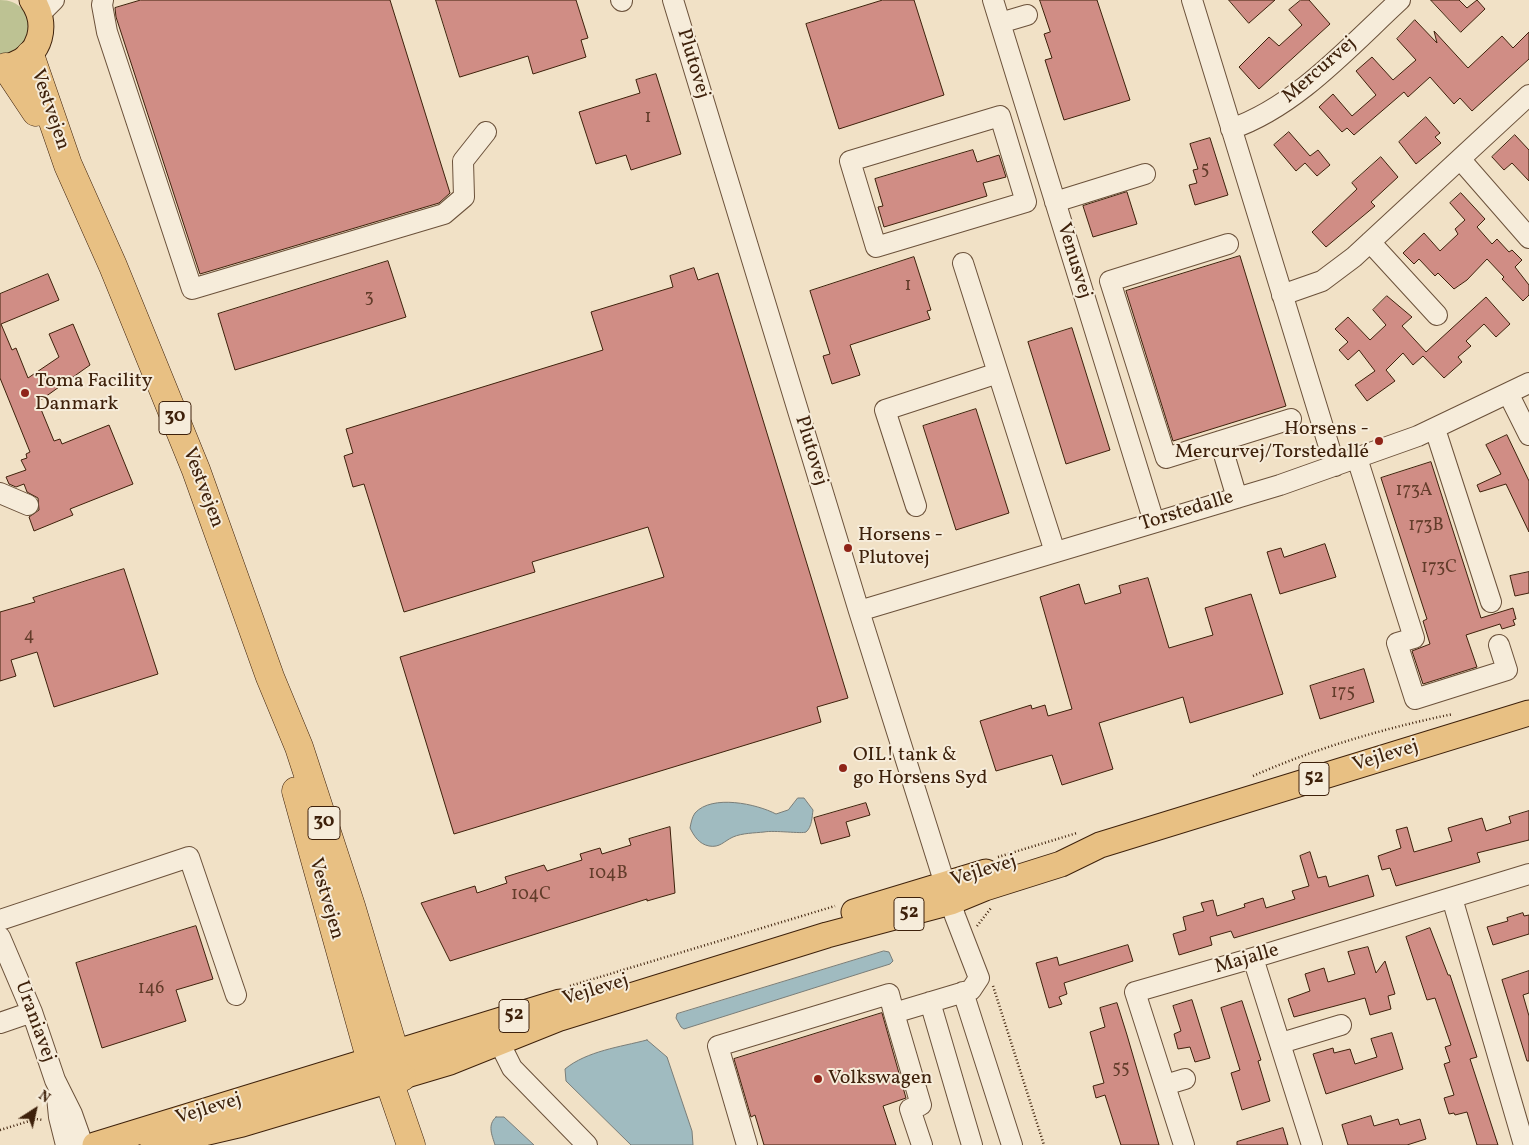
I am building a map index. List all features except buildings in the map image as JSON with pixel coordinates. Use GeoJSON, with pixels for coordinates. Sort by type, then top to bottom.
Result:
{"type":"FeatureCollection","features":[{"type":"Feature","properties":{"kind":"highway","name":"Vestvejen"},"geometry":{"type":"LineString","coordinates":[[12,63],[68,165],[127,300],[196,470],[270,677],[302,757],[351,906],[386,1069]]}},
{"type":"Feature","properties":{"kind":"highway","name":"Vestvejen"},"geometry":{"type":"LineString","coordinates":[[270,677],[306,831],[386,1069]]}},
{"type":"Feature","properties":{"kind":"highway"},"geometry":{"type":"LineString","coordinates":[[386,1069],[398,1145]]}},
{"type":"Feature","properties":{"kind":"highway"},"geometry":{"type":"LineString","coordinates":[[386,1069],[411,1145]]}},
{"type":"Feature","properties":{"kind":"highway"},"geometry":{"type":"LineString","coordinates":[[386,1069],[422,1145]]}},
{"type":"Feature","properties":{"kind":"main road","name":"30"},"geometry":{"type":"LineString","coordinates":[[12,63],[40,36],[42,5]]}},
{"type":"Feature","properties":{"kind":"main road","name":"Vejlevej"},"geometry":{"type":"LineString","coordinates":[[493,1034],[601,1004],[827,935],[949,893],[1053,850],[1090,838],[1529,713]]}},
{"type":"Feature","properties":{"kind":"main road","name":"Vejlevej"},"geometry":{"type":"LineString","coordinates":[[95,1145],[386,1069],[450,1062],[493,1034],[633,980],[949,893]]}},
{"type":"Feature","properties":{"kind":"main road","name":"Vejlevej"},"geometry":{"type":"LineString","coordinates":[[163,1143],[242,1124],[386,1069]]}},
{"type":"Feature","properties":{"kind":"street"},"geometry":{"type":"LineString","coordinates":[[103,0],[102,5],[107,32],[192,288],[444,214],[464,197],[463,161],[486,132]]}},
{"type":"Feature","properties":{"kind":"street","name":"Plutovej"},"geometry":{"type":"LineString","coordinates":[[673,0],[859,611],[949,893],[979,978],[971,990],[964,992]]}},
{"type":"Feature","properties":{"kind":"street","name":"Venusvej"},"geometry":{"type":"LineString","coordinates":[[993,0],[1154,522]]}},
{"type":"Feature","properties":{"kind":"street"},"geometry":{"type":"LineString","coordinates":[[1192,0],[1335,466]]}},
{"type":"Feature","properties":{"kind":"street","name":"Mercurvej"},"geometry":{"type":"LineString","coordinates":[[1231,129],[1255,121],[1296,94],[1400,0]]}},
{"type":"Feature","properties":{"kind":"street"},"geometry":{"type":"LineString","coordinates":[[1000,24],[1027,14]]}},
{"type":"Feature","properties":{"kind":"street"},"geometry":{"type":"LineString","coordinates":[[1282,295],[1322,281],[1370,242],[1529,95]]}},
{"type":"Feature","properties":{"kind":"street"},"geometry":{"type":"LineString","coordinates":[[1000,116],[1015,166],[1026,202],[876,247],[850,161],[1000,116]]}},
{"type":"Feature","properties":{"kind":"street"},"geometry":{"type":"LineString","coordinates":[[1015,166],[1041,157]]}},
{"type":"Feature","properties":{"kind":"street"},"geometry":{"type":"LineString","coordinates":[[1460,159],[1529,238]]}},
{"type":"Feature","properties":{"kind":"street"},"geometry":{"type":"LineString","coordinates":[[1055,202],[1145,174]]}},
{"type":"Feature","properties":{"kind":"street"},"geometry":{"type":"LineString","coordinates":[[1370,242],[1437,315]]}},
{"type":"Feature","properties":{"kind":"street"},"geometry":{"type":"LineString","coordinates":[[1228,244],[1110,281],[1166,458],[1291,419]]}},
{"type":"Feature","properties":{"kind":"street"},"geometry":{"type":"LineString","coordinates":[[963,264],[1055,552]]}},
{"type":"Feature","properties":{"kind":"street"},"geometry":{"type":"LineString","coordinates":[[1091,318],[1119,308]]}},
{"type":"Feature","properties":{"kind":"street"},"geometry":{"type":"LineString","coordinates":[[916,506],[884,410],[998,373]]}},
{"type":"Feature","properties":{"kind":"street","name":"Torstedalle"},"geometry":{"type":"LineString","coordinates":[[859,611],[1237,498],[1335,466],[1435,429],[1529,384]]}},
{"type":"Feature","properties":{"kind":"street"},"geometry":{"type":"LineString","coordinates":[[1509,395],[1529,435]]}},
{"type":"Feature","properties":{"kind":"street"},"geometry":{"type":"LineString","coordinates":[[1435,429],[1490,602]]}},
{"type":"Feature","properties":{"kind":"street"},"geometry":{"type":"LineString","coordinates":[[1129,441],[1158,432]]}},
{"type":"Feature","properties":{"kind":"street"},"geometry":{"type":"LineString","coordinates":[[1220,441],[1237,498]]}},
{"type":"Feature","properties":{"kind":"street"},"geometry":{"type":"LineString","coordinates":[[1357,458],[1414,638],[1397,643],[1415,699],[1507,670],[1499,646]]}},
{"type":"Feature","properties":{"kind":"street"},"geometry":{"type":"LineString","coordinates":[[0,492],[28,505]]}},
{"type":"Feature","properties":{"kind":"street"},"geometry":{"type":"LineString","coordinates":[[0,920],[189,857],[236,994]]}},
{"type":"Feature","properties":{"kind":"street","name":"Majalle"},"geometry":{"type":"LineString","coordinates":[[1184,1145],[1136,992],[1529,874]]}},
{"type":"Feature","properties":{"kind":"street"},"geometry":{"type":"LineString","coordinates":[[1452,898],[1524,1145]]}},
{"type":"Feature","properties":{"kind":"street","name":"Uraniavej"},"geometry":{"type":"LineString","coordinates":[[0,936],[32,1012],[55,1080],[72,1114],[83,1145]]}},
{"type":"Feature","properties":{"kind":"street"},"geometry":{"type":"LineString","coordinates":[[1253,958],[1312,1145]]}},
{"type":"Feature","properties":{"kind":"street"},"geometry":{"type":"LineString","coordinates":[[894,1013],[964,992],[1012,1145]]}},
{"type":"Feature","properties":{"kind":"street"},"geometry":{"type":"LineString","coordinates":[[748,1145],[718,1046],[889,994],[921,1106],[910,1108],[922,1145]]}},
{"type":"Feature","properties":{"kind":"street"},"geometry":{"type":"LineString","coordinates":[[930,1002],[972,1145]]}},
{"type":"Feature","properties":{"kind":"street"},"geometry":{"type":"LineString","coordinates":[[0,1023],[32,1012]]}},
{"type":"Feature","properties":{"kind":"street"},"geometry":{"type":"LineString","coordinates":[[1281,1043],[1341,1025]]}},
{"type":"Feature","properties":{"kind":"street"},"geometry":{"type":"LineString","coordinates":[[493,1034],[504,1055],[525,1083],[587,1145]]}},
{"type":"Feature","properties":{"kind":"street"},"geometry":{"type":"LineString","coordinates":[[1165,1085],[1185,1079]]}},
{"type":"Feature","properties":{"kind":"street","name":"Uraniavej"},"geometry":{"type":"LineString","coordinates":[[55,1080],[64,1138]]}},
{"type":"Feature","properties":{"kind":"path"},"geometry":{"type":"LineString","coordinates":[[1248,778],[1281,764],[1413,722],[1457,714]]}},
{"type":"Feature","properties":{"kind":"path"},"geometry":{"type":"LineString","coordinates":[[996,858],[1090,838]]}},
{"type":"Feature","properties":{"kind":"path"},"geometry":{"type":"LineString","coordinates":[[568,986],[840,904]]}},
{"type":"Feature","properties":{"kind":"path"},"geometry":{"type":"LineString","coordinates":[[976,931],[979,922],[991,908]]}},
{"type":"Feature","properties":{"kind":"path"},"geometry":{"type":"LineString","coordinates":[[990,977],[1044,1145]]}},
{"type":"Feature","properties":{"kind":"path"},"geometry":{"type":"LineString","coordinates":[[0,1130],[36,1119],[50,1122],[53,1132],[64,1138]]}},
{"type":"Feature","properties":{"kind":"green space"},"geometry":{"type":"Polygon","coordinates":[[[0,0],[13,2],[22,8],[27,17],[28,27],[27,37],[21,46],[12,52],[0,54],[0,0]]]}},
{"type":"Feature","properties":{"kind":"water"},"geometry":{"type":"Polygon","coordinates":[[[798,798],[804,798],[813,810],[811,825],[806,832],[744,834],[713,846],[700,842],[690,828],[695,813],[703,807],[712,804],[723,802],[747,804],[776,814],[788,810],[798,798]]]}},
{"type":"Feature","properties":{"kind":"water"},"geometry":{"type":"Polygon","coordinates":[[[884,951],[889,952],[893,961],[890,964],[684,1029],[676,1018],[677,1014],[884,951]]]}},
{"type":"Feature","properties":{"kind":"water"},"geometry":{"type":"Polygon","coordinates":[[[647,1040],[667,1057],[692,1131],[693,1145],[631,1145],[566,1081],[565,1069],[583,1058],[604,1050],[647,1040]]]}},
{"type":"Feature","properties":{"kind":"water"},"geometry":{"type":"Polygon","coordinates":[[[496,1117],[504,1117],[534,1145],[495,1145],[491,1127],[496,1117]]]}},
{"type":"Feature","properties":{"kind":"place","name":"Toma Facility Danmark"},"geometry":{"type":"Point","coordinates":[25,393]}},
{"type":"Feature","properties":{"kind":"place","name":"Horsens - Mercurvej/Torstedallé"},"geometry":{"type":"Point","coordinates":[1379,441]}},
{"type":"Feature","properties":{"kind":"place","name":"Horsens - Plutovej"},"geometry":{"type":"Point","coordinates":[848,548]}},
{"type":"Feature","properties":{"kind":"place","name":"OIL! tank & go Horsens Syd"},"geometry":{"type":"Point","coordinates":[843,768]}},
{"type":"Feature","properties":{"kind":"place","name":"Volkswagen"},"geometry":{"type":"Point","coordinates":[818,1079]}}]}
